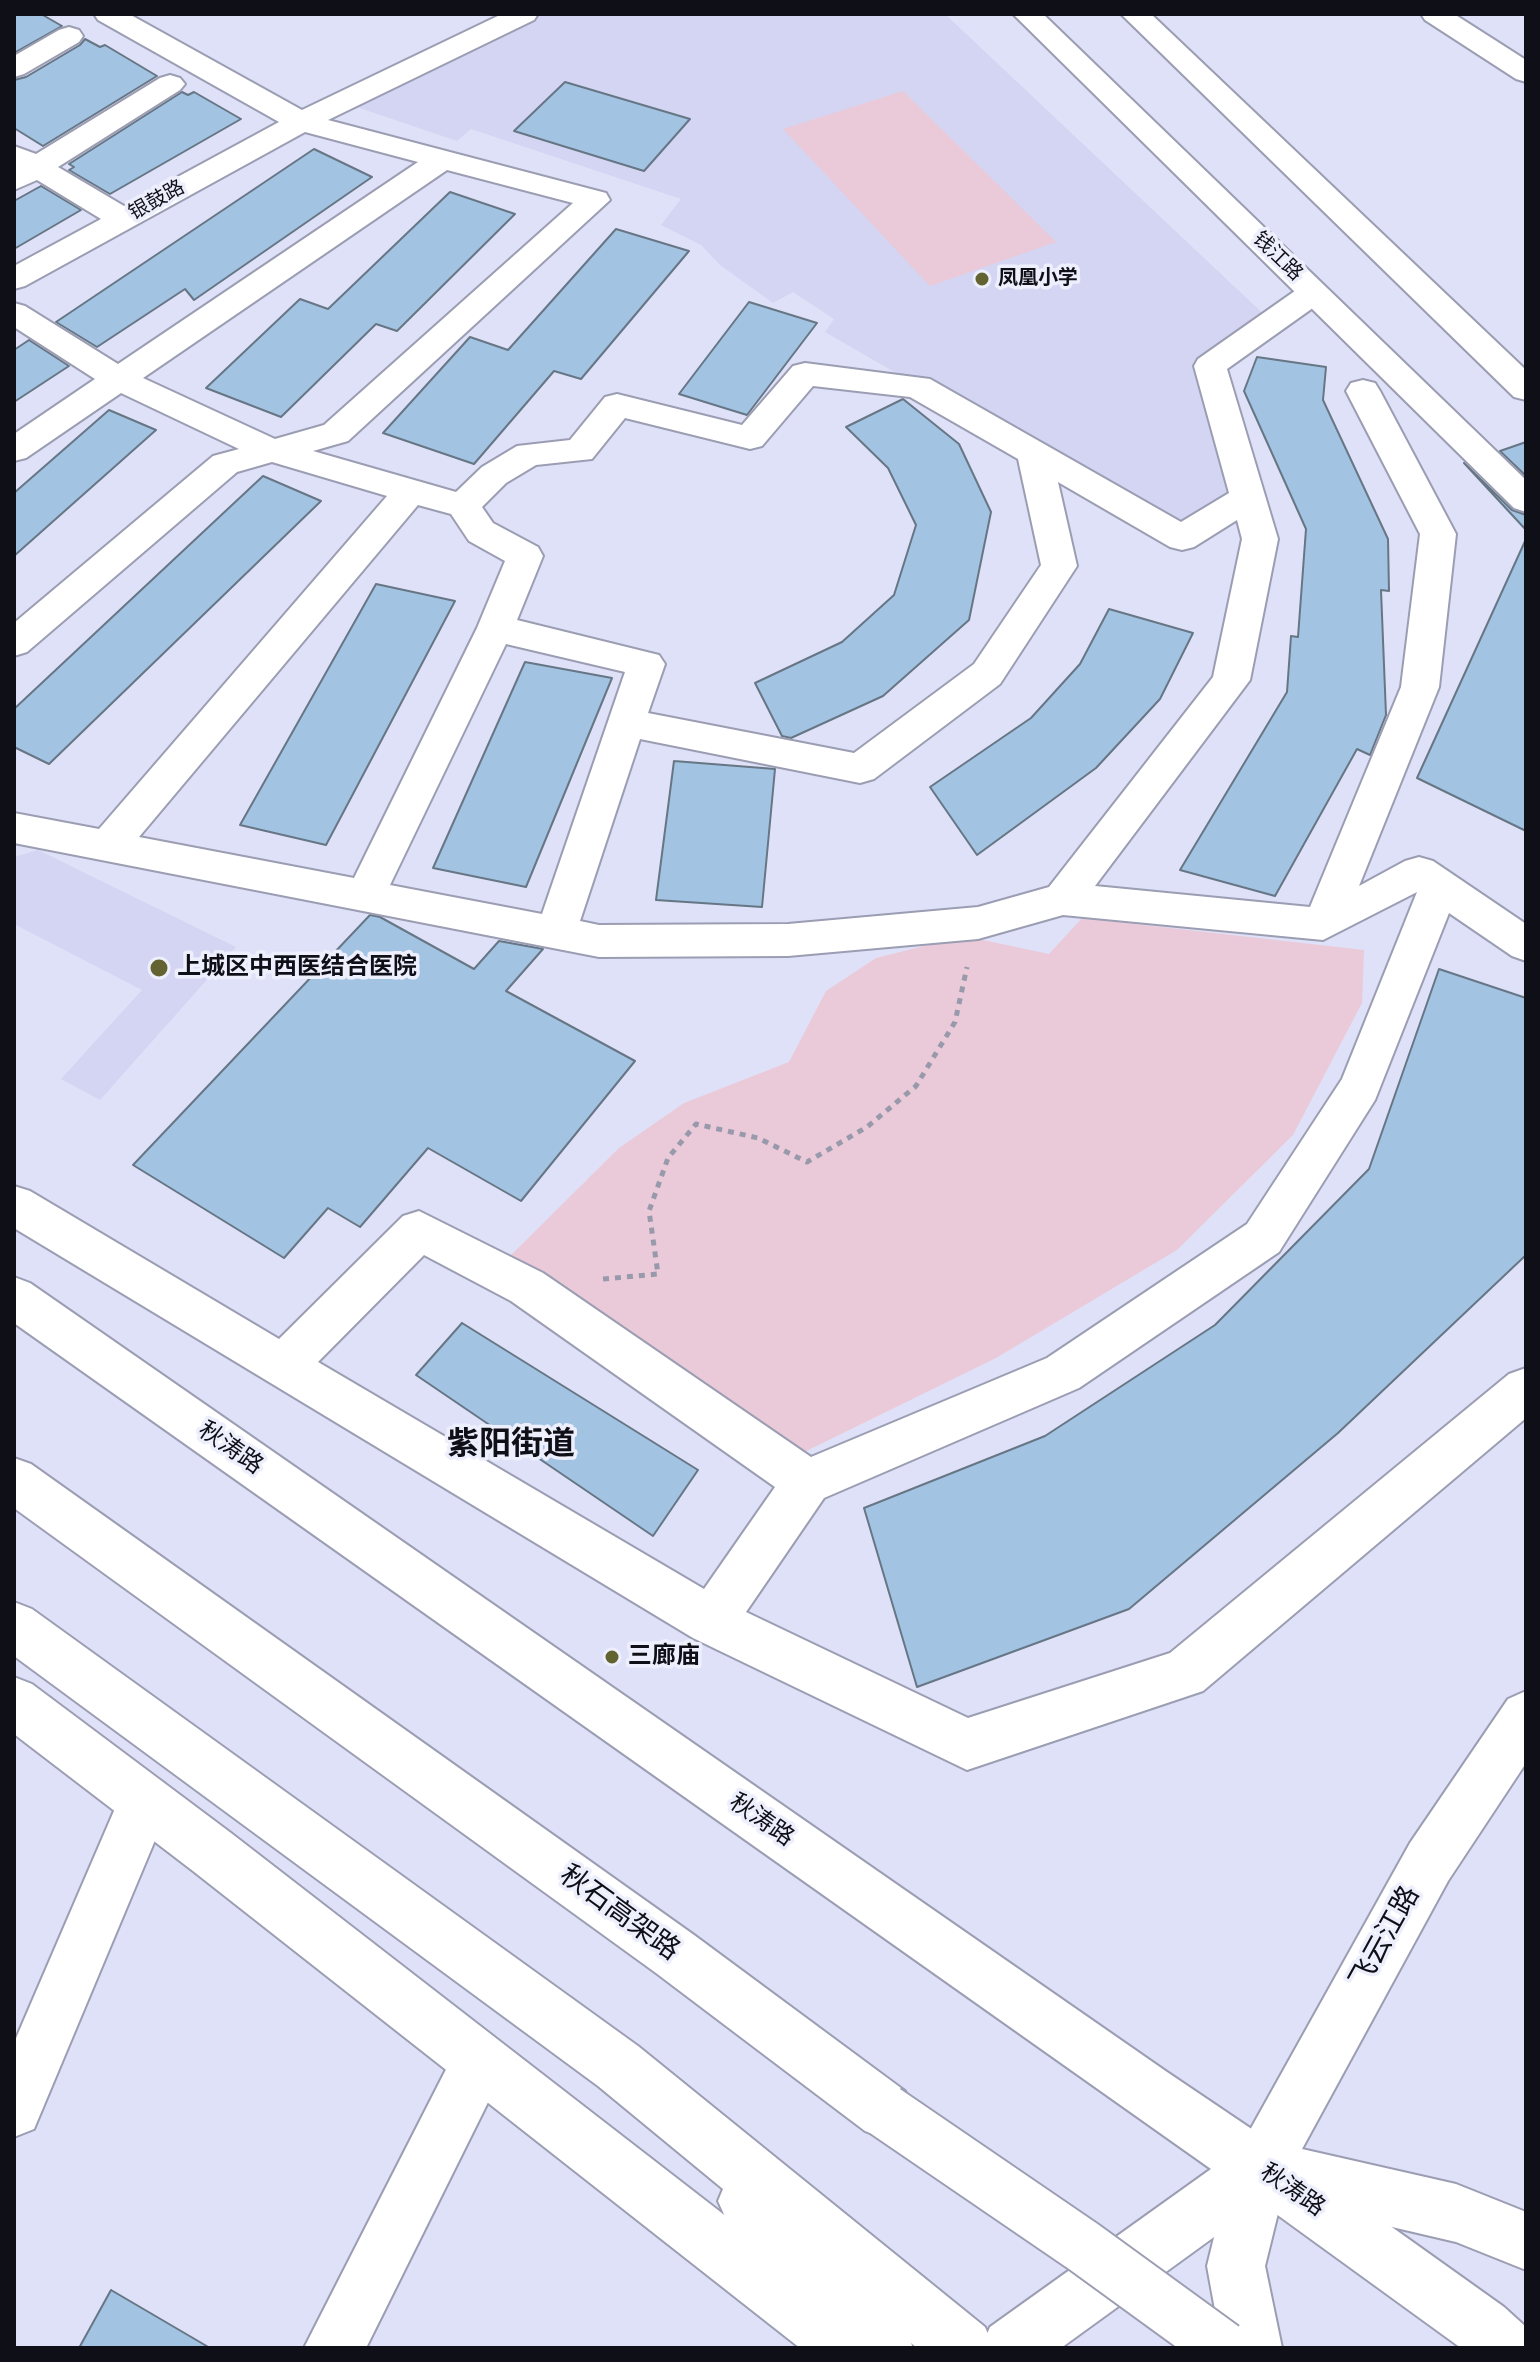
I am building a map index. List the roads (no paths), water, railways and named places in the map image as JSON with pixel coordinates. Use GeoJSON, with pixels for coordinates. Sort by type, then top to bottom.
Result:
{"type":"FeatureCollection","features":[{"type":"Feature","properties":{"kind":"main road"},"geometry":{"type":"LineString","coordinates":[[14,643],[225,464],[336,433],[448,329],[595,200],[301,122],[108,14]]}},
{"type":"Feature","properties":{"kind":"main road","name":"银鼓路"},"geometry":{"type":"LineString","coordinates":[[14,279],[301,122],[524,14]]}},
{"type":"Feature","properties":{"kind":"main road","name":"钱江路"},"geometry":{"type":"LineString","coordinates":[[1028,14],[1526,500]]}},
{"type":"Feature","properties":{"kind":"main road"},"geometry":{"type":"LineString","coordinates":[[1135,14],[1526,389]]}},
{"type":"Feature","properties":{"kind":"main road"},"geometry":{"type":"LineString","coordinates":[[1435,14],[1521,65]]}},
{"type":"Feature","properties":{"kind":"main road"},"geometry":{"type":"LineString","coordinates":[[14,68],[69,36]]}},
{"type":"Feature","properties":{"kind":"main road"},"geometry":{"type":"LineString","coordinates":[[22,168],[170,84]]}},
{"type":"Feature","properties":{"kind":"main road"},"geometry":{"type":"LineString","coordinates":[[14,450],[442,160]]}},
{"type":"Feature","properties":{"kind":"main road"},"geometry":{"type":"LineString","coordinates":[[22,168],[124,219]]}},
{"type":"Feature","properties":{"kind":"main road"},"geometry":{"type":"LineString","coordinates":[[1063,899],[1231,680],[1260,539],[1210,366],[1313,293]]}},
{"type":"Feature","properties":{"kind":"main road"},"geometry":{"type":"LineString","coordinates":[[14,313],[118,379],[273,451],[463,506],[481,532],[525,556],[495,628],[365,896]]}},
{"type":"Feature","properties":{"kind":"main road"},"geometry":{"type":"LineString","coordinates":[[463,506],[494,475],[529,454],[580,451],[617,405],[750,438],[805,374],[918,387],[1182,538],[1248,497]]}},
{"type":"Feature","properties":{"kind":"main road"},"geometry":{"type":"LineString","coordinates":[[1323,924],[1420,687],[1438,534],[1363,391]]}},
{"type":"Feature","properties":{"kind":"main road"},"geometry":{"type":"LineString","coordinates":[[627,723],[860,769],[987,674],[1059,566],[1034,454]]}},
{"type":"Feature","properties":{"kind":"main road"},"geometry":{"type":"LineString","coordinates":[[108,846],[410,491]]}},
{"type":"Feature","properties":{"kind":"main road"},"geometry":{"type":"LineString","coordinates":[[495,628],[646,664],[556,933]]}},
{"type":"Feature","properties":{"kind":"main road"},"geometry":{"type":"LineString","coordinates":[[14,828],[599,941],[788,940],[978,923],[1063,899],[1323,924],[1419,872],[1526,945]]}},
{"type":"Feature","properties":{"kind":"main road"},"geometry":{"type":"LineString","coordinates":[[711,1621],[807,1482],[1063,1373],[1263,1238],[1360,1087],[1439,886]]}},
{"type":"Feature","properties":{"kind":"main road"},"geometry":{"type":"LineString","coordinates":[[14,1205],[711,1621],[967,1744],[1185,1673],[1526,1389]]}},
{"type":"Feature","properties":{"kind":"main road"},"geometry":{"type":"LineString","coordinates":[[283,1366],[419,1230],[527,1287],[807,1482]]}},
{"type":"Feature","properties":{"kind":"main road","name":"秋涛路"},"geometry":{"type":"LineString","coordinates":[[14,1297],[1260,2168],[1483,2328],[1505,2348]]}},
{"type":"Feature","properties":{"kind":"main road","name":"秋石高架路"},"geometry":{"type":"LineString","coordinates":[[25,1486],[675,1954],[885,2111],[1084,2247],[1223,2348]]}},
{"type":"Feature","properties":{"kind":"main road"},"geometry":{"type":"LineString","coordinates":[[14,1626],[618,2066],[964,2348]]}},
{"type":"Feature","properties":{"kind":"main road","name":"飞云江路"},"geometry":{"type":"LineString","coordinates":[[1260,2168],[1421,1875],[1526,1717]]}},
{"type":"Feature","properties":{"kind":"main road"},"geometry":{"type":"LineString","coordinates":[[23,1721],[145,1802],[848,2348]]}},
{"type":"Feature","properties":{"kind":"main road"},"geometry":{"type":"LineString","coordinates":[[14,2109],[145,1802]]}},
{"type":"Feature","properties":{"kind":"main road"},"geometry":{"type":"LineString","coordinates":[[334,2348],[480,2062]]}},
{"type":"Feature","properties":{"kind":"main road"},"geometry":{"type":"LineString","coordinates":[[618,2066],[883,2348]]}},
{"type":"Feature","properties":{"kind":"main road"},"geometry":{"type":"LineString","coordinates":[[1011,2348],[1260,2168],[1456,2213],[1526,2241]]}},
{"type":"Feature","properties":{"kind":"main road"},"geometry":{"type":"LineString","coordinates":[[1252,2348],[1236,2266],[1260,2168]]}},
{"type":"Feature","properties":{"kind":"place","name":"凤凰小学"},"geometry":{"type":"Point","coordinates":[982,279]}},
{"type":"Feature","properties":{"kind":"place","name":"上城区中西医结合医院"},"geometry":{"type":"Point","coordinates":[159,968]}},
{"type":"Feature","properties":{"kind":"place","name":"三廊庙"},"geometry":{"type":"Point","coordinates":[612,1657]}},
{"type":"Feature","properties":{"kind":"district","name":"紫阳街道"},"geometry":{"type":"Point","coordinates":[511,1446]}}]}
